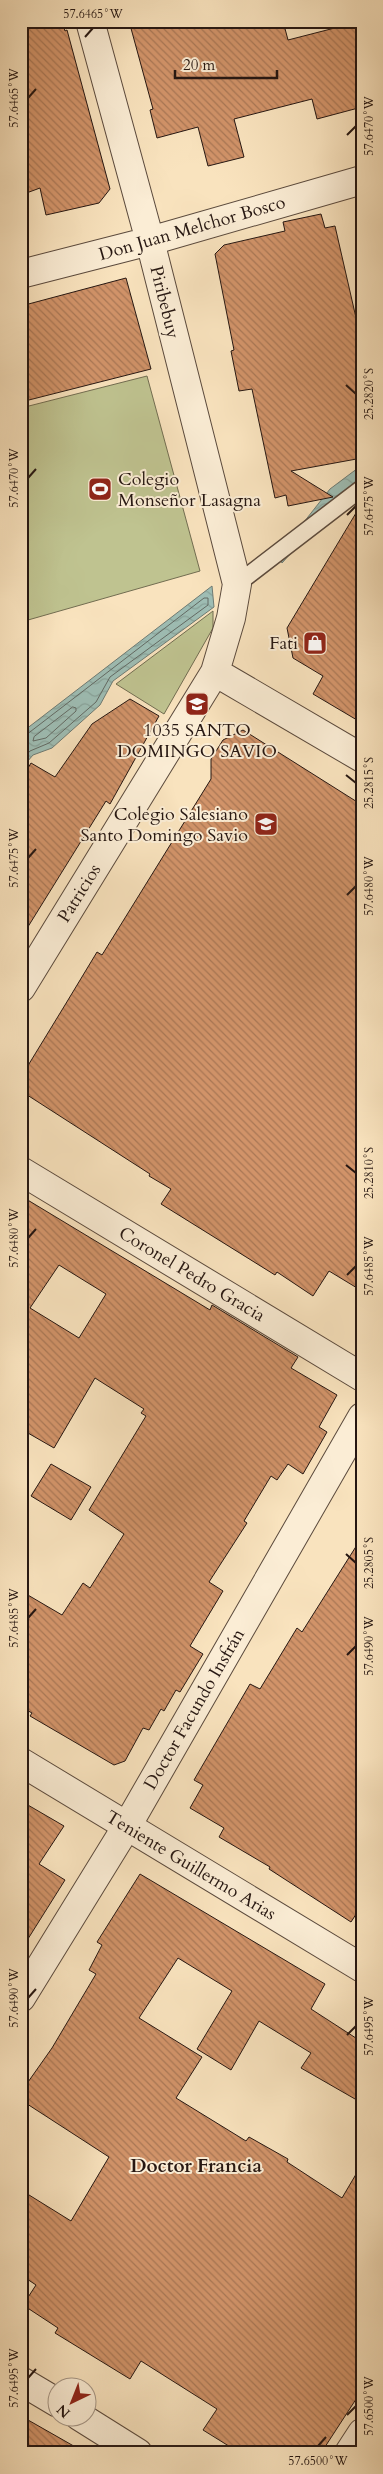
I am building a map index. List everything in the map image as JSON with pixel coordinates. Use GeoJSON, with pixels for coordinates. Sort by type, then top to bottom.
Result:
{"type":"FeatureCollection","features":[{"type":"Feature","properties":{"kind":"street","name":"Piribebuy"},"geometry":{"type":"LineString","coordinates":[[90,21],[150,241],[236,584]]}},
{"type":"Feature","properties":{"kind":"street","name":"Don Juan Melchor Bosco"},"geometry":{"type":"LineString","coordinates":[[21,274],[150,241],[362,180]]}},
{"type":"Feature","properties":{"kind":"street","name":"Patricios"},"geometry":{"type":"LineString","coordinates":[[21,988],[216,672],[231,618],[236,584]]}},
{"type":"Feature","properties":{"kind":"street"},"geometry":{"type":"LineString","coordinates":[[216,672],[362,758]]}},
{"type":"Feature","properties":{"kind":"street","name":"Coronel Pedro Gracia"},"geometry":{"type":"LineString","coordinates":[[21,1171],[362,1377]]}},
{"type":"Feature","properties":{"kind":"street","name":"Doctor Facundo Insfrán"},"geometry":{"type":"LineString","coordinates":[[21,1998],[126,1826],[362,1417]]}},
{"type":"Feature","properties":{"kind":"street","name":"Teniente Guillermo Arias"},"geometry":{"type":"LineString","coordinates":[[21,1762],[362,1968]]}},
{"type":"Feature","properties":{"kind":"street"},"geometry":{"type":"LineString","coordinates":[[21,2381],[48,2398]]}},
{"type":"Feature","properties":{"kind":"street"},"geometry":{"type":"LineString","coordinates":[[95,2426],[138,2453]]}},
{"type":"Feature","properties":{"kind":"street"},"geometry":{"type":"LineString","coordinates":[[349,2453],[362,2433]]}},
{"type":"Feature","properties":{"kind":"lane"},"geometry":{"type":"LineString","coordinates":[[236,584],[362,488]]}},
{"type":"Feature","properties":{"kind":"green space","name":"Colegio Monseñor Lasagna"},"geometry":{"type":"Polygon","coordinates":[[[147,376],[200,571],[21,622],[21,408],[147,376]]]}},
{"type":"Feature","properties":{"kind":"green space"},"geometry":{"type":"Polygon","coordinates":[[[213,611],[213,628],[164,714],[116,684],[213,611]]]}},
{"type":"Feature","properties":{"kind":"water"},"geometry":{"type":"Polygon","coordinates":[[[362,465],[362,481],[340,499],[282,563],[276,551],[300,527],[330,489],[362,465]]]}},
{"type":"Feature","properties":{"kind":"water"},"geometry":{"type":"Polygon","coordinates":[[[212,586],[214,607],[113,681],[100,705],[52,748],[33,755],[21,769],[21,733],[212,586]]]}},
{"type":"Feature","properties":{"kind":"building"},"geometry":{"type":"Polygon","coordinates":[[[21,21],[62,21],[65,31],[67,30],[110,189],[99,203],[46,215],[40,188],[21,195],[21,21]]]}},
{"type":"Feature","properties":{"kind":"building"},"geometry":{"type":"Polygon","coordinates":[[[129,21],[283,21],[288,40],[362,21],[362,107],[317,119],[312,99],[234,119],[244,157],[208,166],[198,127],[157,138],[150,110],[153,109],[129,21]]]}},
{"type":"Feature","properties":{"kind":"building"},"geometry":{"type":"Polygon","coordinates":[[[321,214],[325,228],[335,226],[362,344],[362,458],[291,471],[333,497],[288,506],[286,495],[275,498],[252,389],[239,391],[231,351],[234,350],[215,254],[224,245],[285,231],[283,222],[321,214]]]}},
{"type":"Feature","properties":{"kind":"building"},"geometry":{"type":"Polygon","coordinates":[[[126,278],[151,369],[21,402],[21,306],[126,278]]]}},
{"type":"Feature","properties":{"kind":"building"},"geometry":{"type":"Polygon","coordinates":[[[362,503],[362,723],[313,694],[323,676],[293,658],[287,628],[362,503]]]}},
{"type":"Feature","properties":{"kind":"building"},"geometry":{"type":"Polygon","coordinates":[[[130,699],[159,716],[110,804],[106,801],[21,938],[21,780],[31,763],[55,777],[92,724],[130,699]]]}},
{"type":"Feature","properties":{"kind":"building"},"geometry":{"type":"Polygon","coordinates":[[[243,730],[362,805],[362,1291],[329,1271],[313,1296],[277,1272],[275,1275],[161,1204],[171,1189],[21,1091],[21,1077],[97,952],[102,955],[211,779],[211,759],[223,740],[243,730]]]}},
{"type":"Feature","properties":{"kind":"building"},"geometry":{"type":"Polygon","coordinates":[[[21,1196],[210,1310],[212,1305],[298,1357],[291,1368],[337,1395],[319,1427],[327,1432],[303,1474],[288,1464],[277,1480],[271,1476],[244,1521],[247,1523],[209,1582],[223,1591],[190,1646],[203,1654],[180,1692],[176,1690],[164,1711],[161,1709],[149,1730],[143,1728],[125,1761],[114,1765],[30,1716],[32,1713],[21,1707],[21,1591],[62,1615],[83,1583],[90,1588],[124,1534],[89,1510],[146,1416],[141,1413],[144,1409],[95,1378],[54,1448],[21,1429],[21,1196]],[[59,1265],[30,1308],[79,1338],[106,1294],[59,1265]]]}},
{"type":"Feature","properties":{"kind":"building"},"geometry":{"type":"Polygon","coordinates":[[[51,1464],[91,1487],[71,1520],[31,1496],[51,1464]]]}},
{"type":"Feature","properties":{"kind":"building"},"geometry":{"type":"Polygon","coordinates":[[[362,1537],[362,1905],[351,1922],[269,1869],[270,1867],[219,1837],[224,1828],[190,1808],[203,1785],[194,1780],[250,1684],[260,1689],[297,1628],[302,1632],[362,1537]]]}},
{"type":"Feature","properties":{"kind":"building"},"geometry":{"type":"Polygon","coordinates":[[[21,1801],[64,1826],[39,1864],[65,1880],[21,1950],[21,1801]]]}},
{"type":"Feature","properties":{"kind":"building"},"geometry":{"type":"Polygon","coordinates":[[[140,1874],[325,1984],[311,2009],[362,2042],[362,2103],[301,2068],[311,2053],[259,2021],[231,2070],[197,2049],[232,1991],[178,1958],[139,2018],[202,2057],[176,2098],[246,2141],[249,2137],[288,2159],[287,2162],[342,2198],[362,2164],[362,2390],[321,2453],[240,2453],[203,2430],[217,2409],[141,2361],[130,2379],[55,2333],[58,2328],[23,2305],[36,2285],[21,2275],[21,2190],[71,2221],[109,2157],[21,2100],[21,2092],[52,2048],[96,1974],[89,1970],[102,1945],[97,1942],[140,1874]]]}},
{"type":"Feature","properties":{"kind":"building"},"geometry":{"type":"Polygon","coordinates":[[[21,2416],[86,2453],[21,2453],[21,2416]]]}},
{"type":"Feature","properties":{"kind":"place","name":"Colegio Monseñor Lasagna"},"geometry":{"type":"Point","coordinates":[100,489]}},
{"type":"Feature","properties":{"kind":"place","name":"Fati"},"geometry":{"type":"Point","coordinates":[315,643]}},
{"type":"Feature","properties":{"kind":"place","name":"1035 SANTO DOMINGO SAVIO"},"geometry":{"type":"Point","coordinates":[197,704]}},
{"type":"Feature","properties":{"kind":"place","name":"Colegio Salesiano Santo Domingo Savio"},"geometry":{"type":"Point","coordinates":[266,824]}},
{"type":"Feature","properties":{"kind":"district","name":"Doctor Francia"},"geometry":{"type":"Point","coordinates":[196,2165]}}]}
